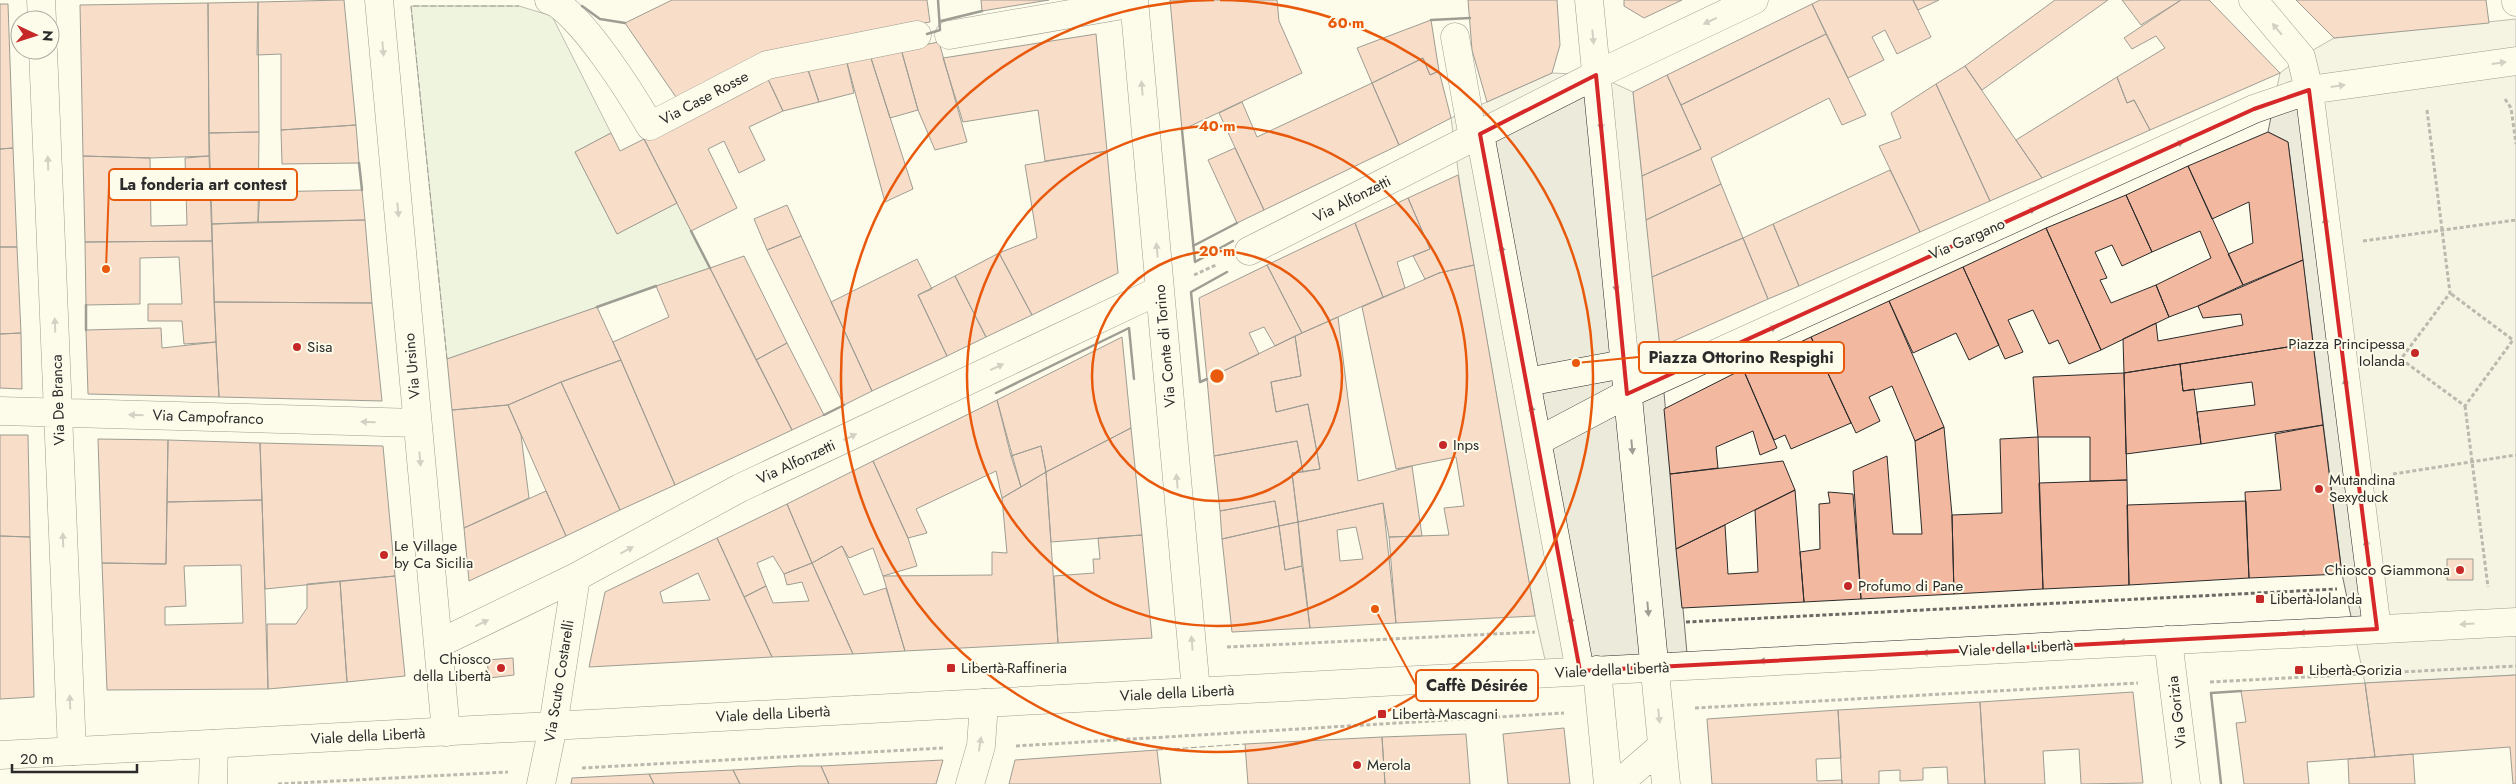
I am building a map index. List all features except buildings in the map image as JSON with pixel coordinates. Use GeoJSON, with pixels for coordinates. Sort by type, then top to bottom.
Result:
{"type":"FeatureCollection","features":[{"type":"Feature","properties":{"kind":"street","name":"Via Ursino"},"geometry":{"type":"LineString","coordinates":[[379,0],[446,732]]}},
{"type":"Feature","properties":{"kind":"street","name":"Via Case Rosse"},"geometry":{"type":"LineString","coordinates":[[549,0],[557,2],[574,17],[633,98],[650,126],[767,65],[917,35]]}},
{"type":"Feature","properties":{"kind":"street"},"geometry":{"type":"LineString","coordinates":[[1589,0],[1653,667],[1666,784]]}},
{"type":"Feature","properties":{"kind":"street"},"geometry":{"type":"LineString","coordinates":[[1596,75],[1754,0]]}},
{"type":"Feature","properties":{"kind":"street"},"geometry":{"type":"LineString","coordinates":[[2253,0],[2301,57],[2309,90],[2366,630],[2516,622]]}},
{"type":"Feature","properties":{"kind":"street"},"geometry":{"type":"LineString","coordinates":[[949,35],[1134,2]]}},
{"type":"Feature","properties":{"kind":"street","name":"Via Conte di Torino"},"geometry":{"type":"LineString","coordinates":[[1134,2],[1196,692]]}},
{"type":"Feature","properties":{"kind":"street"},"geometry":{"type":"LineString","coordinates":[[1455,37],[1469,139],[1527,382],[1572,630],[1601,712],[1608,784]]}},
{"type":"Feature","properties":{"kind":"street","name":"Via De Branca"},"geometry":{"type":"LineString","coordinates":[[43,60],[72,751]]}},
{"type":"Feature","properties":{"kind":"street"},"geometry":{"type":"LineString","coordinates":[[2309,90],[2516,61]]}},
{"type":"Feature","properties":{"kind":"street","name":"Via Alfonzetti"},"geometry":{"type":"LineString","coordinates":[[1249,251],[1596,75]]}},
{"type":"Feature","properties":{"kind":"street","name":"Via Gargano"},"geometry":{"type":"LineString","coordinates":[[1538,441],[1627,394],[1662,378],[2274,102],[2309,90]]}},
{"type":"Feature","properties":{"kind":"street","name":"Via Alfonzetti"},"geometry":{"type":"LineString","coordinates":[[438,644],[576,577],[740,488],[1160,290]]}},
{"type":"Feature","properties":{"kind":"street"},"geometry":{"type":"LineString","coordinates":[[1527,382],[1624,364]]}},
{"type":"Feature","properties":{"kind":"street","name":"Via Campofranco"},"geometry":{"type":"LineString","coordinates":[[0,411],[417,423]]}},
{"type":"Feature","properties":{"kind":"street","name":"Via Scuto Costarelli"},"geometry":{"type":"LineString","coordinates":[[541,784],[553,726],[576,577]]}},
{"type":"Feature","properties":{"kind":"street","name":"Viale della Libertà"},"geometry":{"type":"LineString","coordinates":[[0,754],[2366,630]]}},
{"type":"Feature","properties":{"kind":"street","name":"Via Gorizia"},"geometry":{"type":"LineString","coordinates":[[2168,640],[2186,784]]}},
{"type":"Feature","properties":{"kind":"street"},"geometry":{"type":"LineString","coordinates":[[970,784],[981,746],[984,703]]}},
{"type":"Feature","properties":{"kind":"street"},"geometry":{"type":"LineString","coordinates":[[213,784],[214,744]]}},
{"type":"Feature","properties":{"kind":"street"},"geometry":{"type":"LineString","coordinates":[[1618,784],[1662,746]]}},
{"type":"Feature","properties":{"kind":"path"},"geometry":{"type":"LineString","coordinates":[[2499,95],[2507,100],[2511,108],[2516,144]]}},
{"type":"Feature","properties":{"kind":"path"},"geometry":{"type":"LineString","coordinates":[[2372,364],[2401,359],[2450,293],[2426,105]]}},
{"type":"Feature","properties":{"kind":"path"},"geometry":{"type":"LineString","coordinates":[[2355,242],[2516,220]]}},
{"type":"Feature","properties":{"kind":"path"},"geometry":{"type":"LineString","coordinates":[[1160,290],[1249,251]]}},
{"type":"Feature","properties":{"kind":"path"},"geometry":{"type":"LineString","coordinates":[[2450,293],[2515,340],[2465,406],[2489,592]]}},
{"type":"Feature","properties":{"kind":"path"},"geometry":{"type":"LineString","coordinates":[[2401,359],[2465,406]]}},
{"type":"Feature","properties":{"kind":"path"},"geometry":{"type":"LineString","coordinates":[[2386,475],[2516,455]]}},
{"type":"Feature","properties":{"kind":"path"},"geometry":{"type":"LineString","coordinates":[[1649,625],[2113,599],[2345,589]]}},
{"type":"Feature","properties":{"kind":"path"},"geometry":{"type":"LineString","coordinates":[[1192,648],[1572,630]]}},
{"type":"Feature","properties":{"kind":"path"},"geometry":{"type":"LineString","coordinates":[[2201,682],[2516,666]]}},
{"type":"Feature","properties":{"kind":"path"},"geometry":{"type":"LineString","coordinates":[[1659,709],[2139,683]]}},
{"type":"Feature","properties":{"kind":"path"},"geometry":{"type":"LineString","coordinates":[[1013,746],[1601,712]]}},
{"type":"Feature","properties":{"kind":"path"},"geometry":{"type":"LineString","coordinates":[[580,768],[948,748]]}},
{"type":"Feature","properties":{"kind":"path"},"geometry":{"type":"LineString","coordinates":[[278,784],[517,771]]}},
{"type":"Feature","properties":{"kind":"highlighted area"},"geometry":{"type":"Polygon","coordinates":[[[1596,75],[1627,394],[2254,109],[2309,90],[2377,629],[1580,671],[1480,134],[1596,75]]]}},
{"type":"Feature","properties":{"kind":"green space"},"geometry":{"type":"Polygon","coordinates":[[[411,6],[519,6],[552,16],[611,133],[575,152],[617,234],[677,203],[710,268],[447,359],[411,6]]]}},
{"type":"Feature","properties":{"kind":"shaded area","name":"Piazza Principessa Iolanda"},"geometry":{"type":"Polygon","coordinates":[[[2516,19],[2516,675],[2365,683],[2342,574],[2288,142],[2268,132],[2280,73],[2301,57],[2334,38],[2516,19]]]}},
{"type":"Feature","properties":{"kind":"shaded area"},"geometry":{"type":"Polygon","coordinates":[[[1552,73],[1596,75],[1633,92],[1660,347],[1688,665],[1548,673],[1535,616],[1461,192],[1451,118],[1552,73]]]}},
{"type":"Feature","properties":{"kind":"fence"},"geometry":{"type":"LineString","coordinates":[[447,359],[411,6],[519,6]]}},
{"type":"Feature","properties":{"kind":"fence"},"geometry":{"type":"LineString","coordinates":[[1157,750],[1245,744]]}},
{"type":"Feature","properties":{"kind":"wall"},"geometry":{"type":"LineString","coordinates":[[927,34],[940,30],[938,0]]}},
{"type":"Feature","properties":{"kind":"wall"},"geometry":{"type":"LineString","coordinates":[[582,6],[600,19],[625,23]]}},
{"type":"Feature","properties":{"kind":"wall"},"geometry":{"type":"LineString","coordinates":[[941,21],[982,11]]}},
{"type":"Feature","properties":{"kind":"wall"},"geometry":{"type":"LineString","coordinates":[[1431,20],[1470,18]]}},
{"type":"Feature","properties":{"kind":"wall"},"geometry":{"type":"LineString","coordinates":[[1182,130],[1195,262],[1233,241]]}},
{"type":"Feature","properties":{"kind":"wall"},"geometry":{"type":"LineString","coordinates":[[359,163],[362,190]]}},
{"type":"Feature","properties":{"kind":"wall"},"geometry":{"type":"LineString","coordinates":[[1193,246],[1237,223]]}},
{"type":"Feature","properties":{"kind":"wall"},"geometry":{"type":"LineString","coordinates":[[691,231],[710,268]]}},
{"type":"Feature","properties":{"kind":"wall"},"geometry":{"type":"LineString","coordinates":[[1207,379],[1200,382],[1191,292],[1227,272]]}},
{"type":"Feature","properties":{"kind":"wall"},"geometry":{"type":"LineString","coordinates":[[597,307],[656,286]]}},
{"type":"Feature","properties":{"kind":"wall"},"geometry":{"type":"LineString","coordinates":[[86,305],[86,330]]}},
{"type":"Feature","properties":{"kind":"wall"},"geometry":{"type":"LineString","coordinates":[[996,393],[1129,328],[1134,379]]}},
{"type":"Feature","properties":{"kind":"wall"},"geometry":{"type":"LineString","coordinates":[[824,415],[844,405]]}},
{"type":"Feature","properties":{"kind":"wall"},"geometry":{"type":"LineString","coordinates":[[2221,784],[2211,693],[2241,691]]}},
{"type":"Feature","properties":{"kind":"place","name":"La fonderia art contest"},"geometry":{"type":"Point","coordinates":[106,269]}},
{"type":"Feature","properties":{"kind":"place","name":"Sisa"},"geometry":{"type":"Point","coordinates":[297,347]}},
{"type":"Feature","properties":{"kind":"place","name":"Piazza Principessa Iolanda"},"geometry":{"type":"Point","coordinates":[2415,353]}},
{"type":"Feature","properties":{"kind":"place","name":"Piazza Ottorino Respighi"},"geometry":{"type":"Point","coordinates":[1576,363]}},
{"type":"Feature","properties":{"kind":"place","name":"Inps"},"geometry":{"type":"Point","coordinates":[1443,445]}},
{"type":"Feature","properties":{"kind":"place","name":"Mutandina Sexyduck"},"geometry":{"type":"Point","coordinates":[2319,489]}},
{"type":"Feature","properties":{"kind":"place","name":"Le Village by Ca Sicilia"},"geometry":{"type":"Point","coordinates":[384,555]}},
{"type":"Feature","properties":{"kind":"place","name":"Chiosco Giammona"},"geometry":{"type":"Point","coordinates":[2460,570]}},
{"type":"Feature","properties":{"kind":"place","name":"Profumo di Pane"},"geometry":{"type":"Point","coordinates":[1848,586]}},
{"type":"Feature","properties":{"kind":"place","name":"Libertà-Iolanda"},"geometry":{"type":"Point","coordinates":[2260,599]}},
{"type":"Feature","properties":{"kind":"place","name":"Caffè Désirée"},"geometry":{"type":"Point","coordinates":[1375,609]}},
{"type":"Feature","properties":{"kind":"place","name":"Chiosco della Libertà"},"geometry":{"type":"Point","coordinates":[501,668]}},
{"type":"Feature","properties":{"kind":"place","name":"Libertà-Raffineria"},"geometry":{"type":"Point","coordinates":[951,668]}},
{"type":"Feature","properties":{"kind":"place","name":"Libertà-Gorizia"},"geometry":{"type":"Point","coordinates":[2299,670]}},
{"type":"Feature","properties":{"kind":"place","name":"Libertà-Mascagni"},"geometry":{"type":"Point","coordinates":[1382,714]}},
{"type":"Feature","properties":{"kind":"place","name":"Merola"},"geometry":{"type":"Point","coordinates":[1357,765]}}]}
